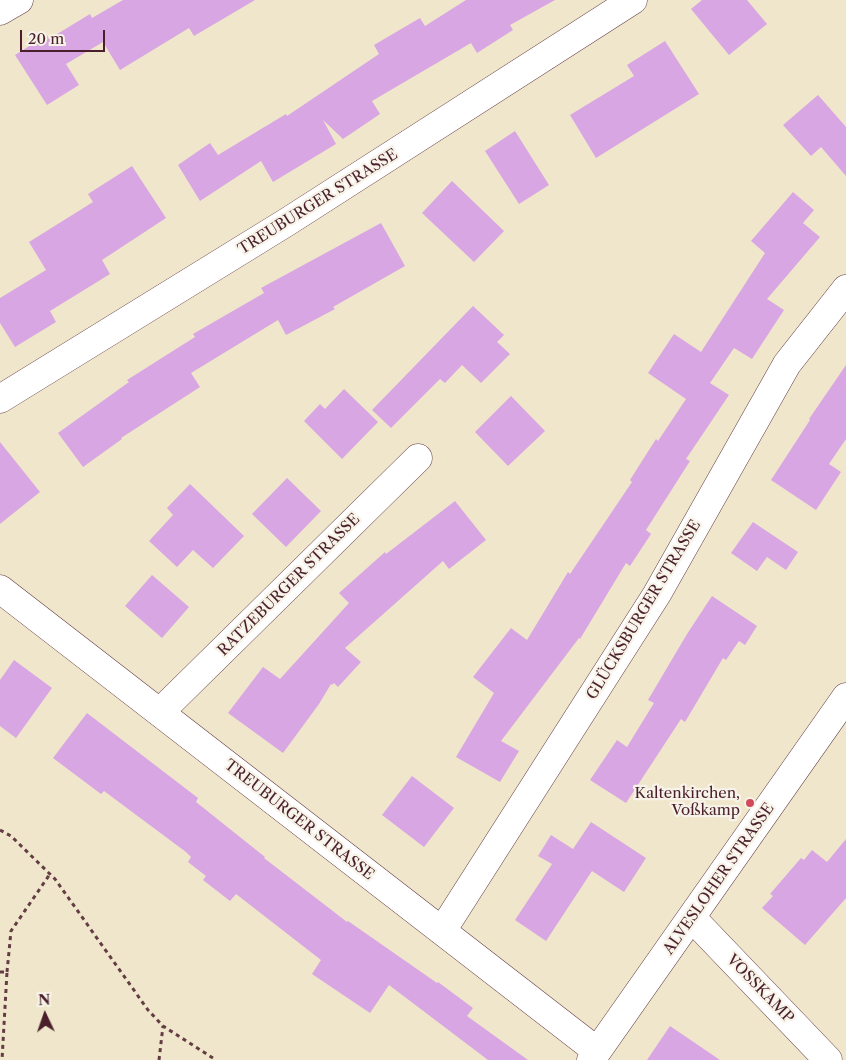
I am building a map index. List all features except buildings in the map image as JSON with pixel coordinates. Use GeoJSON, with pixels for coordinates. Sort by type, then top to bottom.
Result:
{"type":"FeatureCollection","features":[{"type":"Feature","properties":{"kind":"street"},"geometry":{"type":"LineString","coordinates":[[0,11],[19,0]]}},
{"type":"Feature","properties":{"kind":"street","name":"TREUBURGER STRASSE"},"geometry":{"type":"LineString","coordinates":[[0,399],[286,222],[632,0]]}},
{"type":"Feature","properties":{"kind":"street","name":"GLÜCKSBURGER STRASSE"},"geometry":{"type":"LineString","coordinates":[[442,931],[656,594],[787,364],[846,289]]}},
{"type":"Feature","properties":{"kind":"street","name":"RATZEBURGER STRASSE"},"geometry":{"type":"LineString","coordinates":[[160,712],[418,458]]}},
{"type":"Feature","properties":{"kind":"street","name":"TREUBURGER STRASSE"},"geometry":{"type":"LineString","coordinates":[[0,589],[442,931],[594,1056]]}},
{"type":"Feature","properties":{"kind":"street","name":"ALVESLOHER STRASSE"},"geometry":{"type":"LineString","coordinates":[[594,1056],[846,697]]}},
{"type":"Feature","properties":{"kind":"street","name":"VOSSKAMP"},"geometry":{"type":"LineString","coordinates":[[692,918],[828,1060]]}},
{"type":"Feature","properties":{"kind":"path"},"geometry":{"type":"LineString","coordinates":[[0,830],[11,836],[60,886],[148,1010],[163,1026],[216,1060]]}},
{"type":"Feature","properties":{"kind":"path"},"geometry":{"type":"LineString","coordinates":[[2,1060],[11,931],[50,874]]}},
{"type":"Feature","properties":{"kind":"path"},"geometry":{"type":"LineString","coordinates":[[0,972],[7,972]]}},
{"type":"Feature","properties":{"kind":"path"},"geometry":{"type":"LineString","coordinates":[[160,1060],[163,1026]]}},
{"type":"Feature","properties":{"kind":"place","name":"Kaltenkirchen, Voßkamp"},"geometry":{"type":"Point","coordinates":[750,803]}}]}
